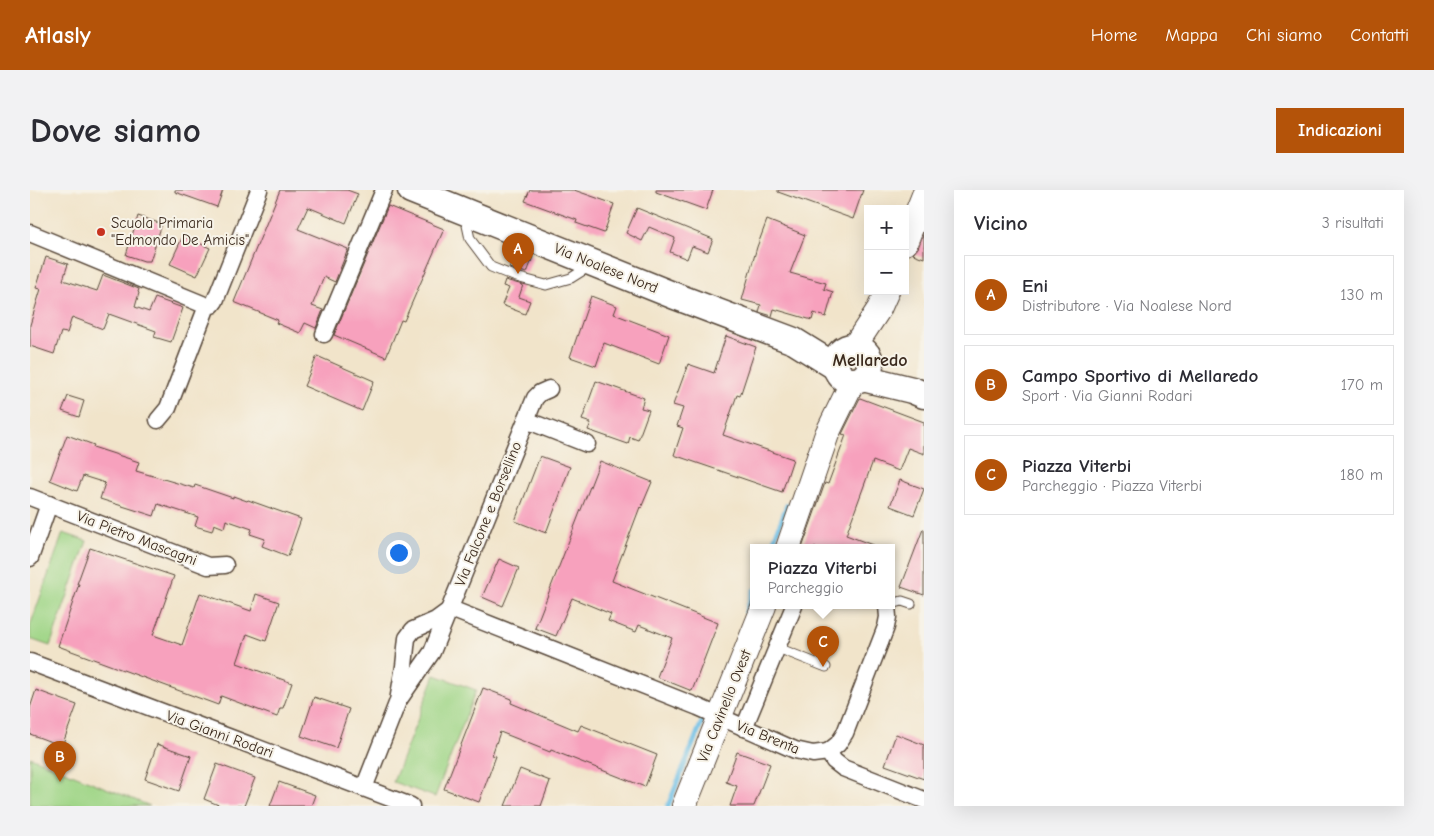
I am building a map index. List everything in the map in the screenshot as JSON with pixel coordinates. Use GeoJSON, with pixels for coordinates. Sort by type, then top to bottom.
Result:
{"type":"FeatureCollection","features":[{"type":"Feature","properties":{"kind":"main road","name":"Via Noalese Nord"},"geometry":{"type":"LineString","coordinates":[[411,190],[918,392]]}},
{"type":"Feature","properties":{"kind":"street"},"geometry":{"type":"LineString","coordinates":[[158,420],[168,408],[208,306],[212,305],[215,301],[259,190]]}},
{"type":"Feature","properties":{"kind":"street"},"geometry":{"type":"LineString","coordinates":[[324,334],[384,190]]}},
{"type":"Feature","properties":{"kind":"street"},"geometry":{"type":"LineString","coordinates":[[909,233],[924,195]]}},
{"type":"Feature","properties":{"kind":"street"},"geometry":{"type":"LineString","coordinates":[[30,233],[208,306]]}},
{"type":"Feature","properties":{"kind":"street"},"geometry":{"type":"LineString","coordinates":[[789,544],[853,365],[883,300]]}},
{"type":"Feature","properties":{"kind":"street","name":"Via Falcone e Borsellino"},"geometry":{"type":"LineString","coordinates":[[398,701],[428,660],[451,609],[535,398],[540,393],[549,389]]}},
{"type":"Feature","properties":{"kind":"street"},"geometry":{"type":"LineString","coordinates":[[526,420],[587,444]]}},
{"type":"Feature","properties":{"kind":"street","name":"Via Pietro Mascagni"},"geometry":{"type":"LineString","coordinates":[[30,497],[208,566],[226,565]]}},
{"type":"Feature","properties":{"kind":"street"},"geometry":{"type":"LineString","coordinates":[[30,558],[49,504]]}},
{"type":"Feature","properties":{"kind":"street","name":"Via Falcone e Borsellino"},"geometry":{"type":"LineString","coordinates":[[364,788],[398,701],[407,638],[413,630],[436,620],[451,609]]}},
{"type":"Feature","properties":{"kind":"street","name":"Via Brenta"},"geometry":{"type":"LineString","coordinates":[[451,609],[720,717],[794,750],[813,754],[828,752]]}},
{"type":"Feature","properties":{"kind":"street","name":"Via Cavinello Ovest"},"geometry":{"type":"LineString","coordinates":[[684,806],[763,609]]}},
{"type":"Feature","properties":{"kind":"street"},"geometry":{"type":"LineString","coordinates":[[744,728],[793,609]]}},
{"type":"Feature","properties":{"kind":"street"},"geometry":{"type":"LineString","coordinates":[[887,609],[886,627],[845,733],[838,744],[828,752],[834,761],[843,768],[924,800]]}},
{"type":"Feature","properties":{"kind":"street","name":"Via Gianni Rodari"},"geometry":{"type":"LineString","coordinates":[[30,662],[411,806]]}},
{"type":"Feature","properties":{"kind":"lane"},"geometry":{"type":"LineString","coordinates":[[464,211],[470,240],[492,267],[516,277],[546,285],[571,278],[595,264]]}},
{"type":"Feature","properties":{"kind":"lane"},"geometry":{"type":"LineString","coordinates":[[895,603],[902,601],[911,604]]}},
{"type":"Feature","properties":{"kind":"lane"},"geometry":{"type":"LineString","coordinates":[[778,648],[826,666]]}},
{"type":"Feature","properties":{"kind":"green space"},"geometry":{"type":"Polygon","coordinates":[[[63,533],[87,541],[50,646],[30,639],[30,626],[63,533]]]}},
{"type":"Feature","properties":{"kind":"green space"},"geometry":{"type":"Polygon","coordinates":[[[435,675],[476,690],[435,797],[393,782],[435,675]]]}},
{"type":"Feature","properties":{"kind":"green space"},"geometry":{"type":"Polygon","coordinates":[[[30,757],[150,806],[30,806],[30,757]]]}},
{"type":"Feature","properties":{"kind":"building"},"geometry":{"type":"Polygon","coordinates":[[[175,190],[223,190],[217,207],[175,192],[175,190]]]}},
{"type":"Feature","properties":{"kind":"building"},"geometry":{"type":"Polygon","coordinates":[[[280,190],[347,190],[358,194],[346,223],[308,207],[298,229],[348,249],[335,282],[324,277],[312,306],[323,310],[316,328],[305,323],[300,333],[276,323],[278,320],[234,302],[280,190]]]}},
{"type":"Feature","properties":{"kind":"building"},"geometry":{"type":"Polygon","coordinates":[[[530,190],[574,190],[614,204],[604,233],[576,223],[577,220],[525,201],[530,190]]]}},
{"type":"Feature","properties":{"kind":"building"},"geometry":{"type":"Polygon","coordinates":[[[656,190],[713,190],[706,210],[656,192],[656,190]]]}},
{"type":"Feature","properties":{"kind":"building"},"geometry":{"type":"Polygon","coordinates":[[[778,190],[863,190],[853,219],[778,192],[778,190]]]}},
{"type":"Feature","properties":{"kind":"building"},"geometry":{"type":"Polygon","coordinates":[[[388,206],[444,229],[404,321],[401,320],[386,357],[334,335],[388,206]]]}},
{"type":"Feature","properties":{"kind":"building"},"geometry":{"type":"Polygon","coordinates":[[[637,208],[713,239],[708,252],[692,246],[687,259],[670,252],[675,238],[649,227],[642,241],[626,233],[637,208]]]}},
{"type":"Feature","properties":{"kind":"building"},"geometry":{"type":"Polygon","coordinates":[[[138,216],[162,224],[150,261],[126,255],[138,216]]]}},
{"type":"Feature","properties":{"kind":"building"},"geometry":{"type":"Polygon","coordinates":[[[767,220],[805,235],[790,273],[826,283],[824,289],[833,292],[826,317],[814,313],[812,320],[774,309],[772,316],[759,312],[761,305],[742,300],[767,220]]]}},
{"type":"Feature","properties":{"kind":"building"},"geometry":{"type":"Polygon","coordinates":[[[924,232],[924,258],[913,254],[918,248],[924,232]]]}},
{"type":"Feature","properties":{"kind":"building"},"geometry":{"type":"Polygon","coordinates":[[[183,236],[210,248],[197,276],[170,264],[183,236]]]}},
{"type":"Feature","properties":{"kind":"building"},"geometry":{"type":"Polygon","coordinates":[[[515,251],[533,257],[527,273],[509,268],[515,251]]]}},
{"type":"Feature","properties":{"kind":"building"},"geometry":{"type":"Polygon","coordinates":[[[46,257],[68,264],[63,280],[97,291],[103,275],[139,289],[135,307],[149,312],[155,298],[183,308],[171,342],[154,337],[156,331],[109,314],[103,329],[72,317],[67,333],[61,332],[54,354],[30,346],[30,325],[41,289],[36,288],[46,257]]]}},
{"type":"Feature","properties":{"kind":"building"},"geometry":{"type":"Polygon","coordinates":[[[505,280],[523,285],[519,297],[530,301],[525,314],[502,305],[509,288],[503,286],[505,280]]]}},
{"type":"Feature","properties":{"kind":"building"},"geometry":{"type":"Polygon","coordinates":[[[591,296],[617,306],[614,314],[669,335],[659,364],[604,343],[596,366],[570,357],[591,296]]]}},
{"type":"Feature","properties":{"kind":"building"},"geometry":{"type":"Polygon","coordinates":[[[726,336],[756,347],[740,396],[737,395],[723,435],[793,459],[782,492],[674,455],[683,428],[677,426],[683,408],[673,405],[688,364],[714,373],[726,336]]]}},
{"type":"Feature","properties":{"kind":"building"},"geometry":{"type":"Polygon","coordinates":[[[317,356],[374,381],[362,411],[304,386],[317,356]]]}},
{"type":"Feature","properties":{"kind":"building"},"geometry":{"type":"Polygon","coordinates":[[[596,381],[644,398],[641,408],[649,410],[638,440],[630,437],[628,444],[588,430],[591,423],[582,420],[596,381]]]}},
{"type":"Feature","properties":{"kind":"building"},"geometry":{"type":"Polygon","coordinates":[[[68,396],[84,401],[79,417],[62,411],[68,396]]]}},
{"type":"Feature","properties":{"kind":"building"},"geometry":{"type":"Polygon","coordinates":[[[860,398],[924,422],[924,454],[908,448],[899,471],[873,461],[846,535],[870,544],[803,544],[825,483],[828,484],[846,435],[842,434],[860,398]]]}},
{"type":"Feature","properties":{"kind":"building"},"geometry":{"type":"Polygon","coordinates":[[[67,435],[94,445],[93,447],[139,462],[136,471],[194,488],[195,485],[233,498],[233,496],[248,500],[301,519],[288,556],[262,546],[265,539],[250,534],[252,529],[226,520],[224,528],[214,524],[212,531],[195,526],[198,517],[158,504],[154,516],[100,499],[105,483],[83,476],[77,491],[50,480],[67,435]]]}},
{"type":"Feature","properties":{"kind":"building"},"geometry":{"type":"Polygon","coordinates":[[[540,456],[570,467],[546,533],[515,521],[540,456]]]}},
{"type":"Feature","properties":{"kind":"building"},"geometry":{"type":"Polygon","coordinates":[[[600,461],[652,482],[640,507],[612,581],[718,623],[692,691],[657,677],[672,638],[639,625],[636,632],[608,621],[611,614],[572,598],[556,636],[535,628],[600,461]]]}},
{"type":"Feature","properties":{"kind":"building"},"geometry":{"type":"Polygon","coordinates":[[[900,480],[924,489],[914,515],[890,506],[900,480]]]}},
{"type":"Feature","properties":{"kind":"building"},"geometry":{"type":"Polygon","coordinates":[[[924,529],[924,595],[901,587],[924,529]]]}},
{"type":"Feature","properties":{"kind":"building"},"geometry":{"type":"Polygon","coordinates":[[[90,548],[174,576],[153,635],[182,645],[200,593],[251,611],[256,594],[279,602],[266,641],[247,634],[237,663],[292,683],[283,708],[280,708],[277,717],[221,696],[218,705],[58,646],[90,548]]]}},
{"type":"Feature","properties":{"kind":"building"},"geometry":{"type":"Polygon","coordinates":[[[499,559],[519,568],[503,606],[482,597],[499,559]]]}},
{"type":"Feature","properties":{"kind":"building"},"geometry":{"type":"Polygon","coordinates":[[[483,688],[512,699],[511,703],[578,731],[581,725],[657,755],[645,787],[500,732],[492,755],[496,756],[479,802],[444,789],[483,688]]]}},
{"type":"Feature","properties":{"kind":"building"},"geometry":{"type":"Polygon","coordinates":[[[36,690],[77,705],[62,746],[30,734],[30,708],[36,690]]]}},
{"type":"Feature","properties":{"kind":"building"},"geometry":{"type":"Polygon","coordinates":[[[314,697],[349,709],[336,748],[301,736],[314,697]]]}},
{"type":"Feature","properties":{"kind":"building"},"geometry":{"type":"Polygon","coordinates":[[[896,734],[924,745],[924,779],[885,765],[896,734]]]}},
{"type":"Feature","properties":{"kind":"building"},"geometry":{"type":"Polygon","coordinates":[[[157,744],[191,756],[179,791],[145,779],[157,744]]]}},
{"type":"Feature","properties":{"kind":"building"},"geometry":{"type":"Polygon","coordinates":[[[737,752],[770,764],[754,806],[730,806],[737,786],[726,782],[737,752]]]}},
{"type":"Feature","properties":{"kind":"building"},"geometry":{"type":"Polygon","coordinates":[[[217,764],[255,778],[244,806],[221,806],[204,799],[217,764]]]}},
{"type":"Feature","properties":{"kind":"building"},"geometry":{"type":"Polygon","coordinates":[[[520,769],[550,781],[541,806],[505,806],[520,769]]]}},
{"type":"Feature","properties":{"kind":"building"},"geometry":{"type":"Polygon","coordinates":[[[279,782],[315,795],[311,806],[270,806],[279,782]]]}},
{"type":"Feature","properties":{"kind":"waterway"},"geometry":{"type":"LineString","coordinates":[[772,544],[787,505]]}},
{"type":"Feature","properties":{"kind":"waterway"},"geometry":{"type":"LineString","coordinates":[[746,612],[750,601]]}},
{"type":"Feature","properties":{"kind":"waterway"},"geometry":{"type":"LineString","coordinates":[[668,806],[703,719]]}},
{"type":"Feature","properties":{"kind":"place","name":"Scuola Primaria \"Edmondo De Amicis\""},"geometry":{"type":"Point","coordinates":[101,232]}},
{"type":"Feature","properties":{"kind":"place","name":"Eni"},"geometry":{"type":"Point","coordinates":[518,274]}},
{"type":"Feature","properties":{"kind":"place","name":"Piazza Viterbi"},"geometry":{"type":"Point","coordinates":[823,667]}},
{"type":"Feature","properties":{"kind":"place","name":"Campo Sportivo di Mellaredo"},"geometry":{"type":"Point","coordinates":[60,782]}},
{"type":"Feature","properties":{"kind":"district","name":"Mellaredo"},"geometry":{"type":"Point","coordinates":[870,360]}}]}
